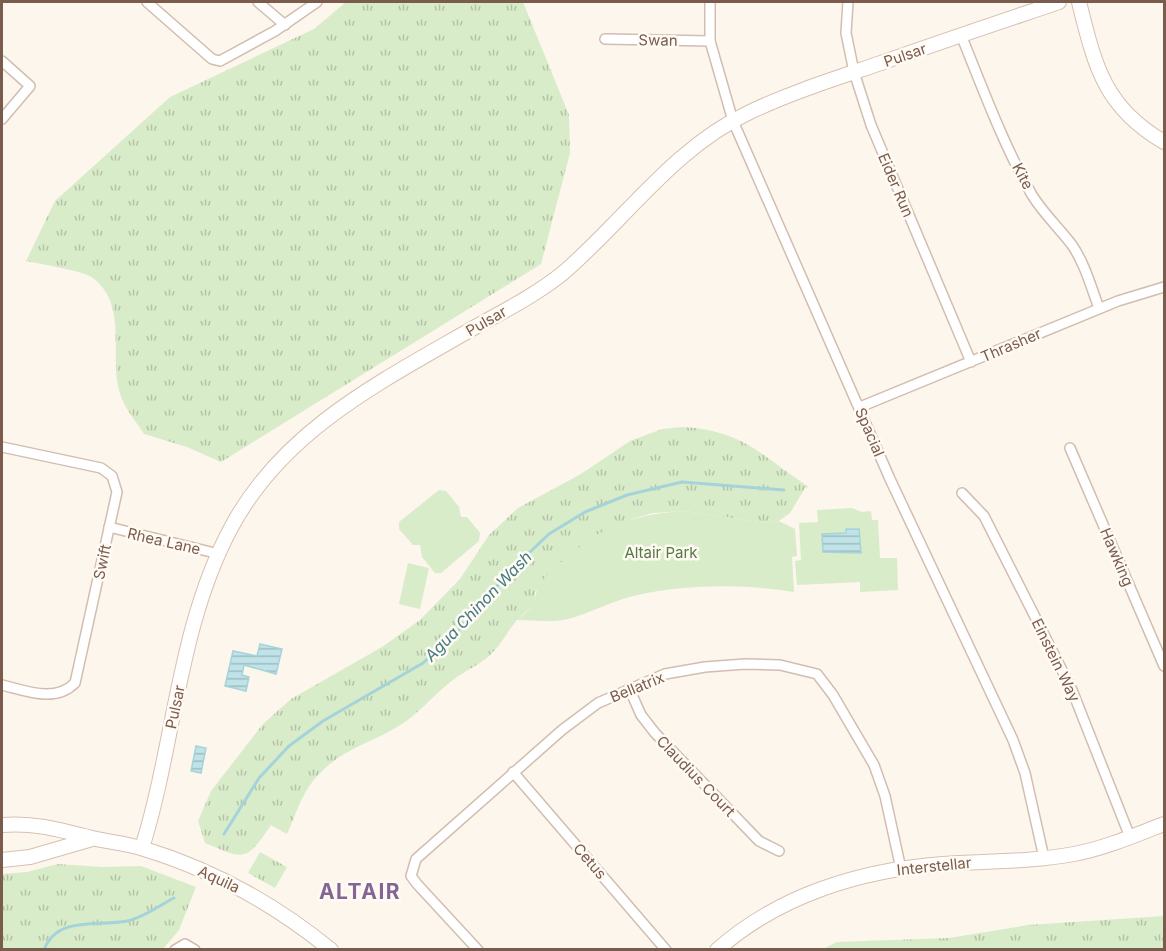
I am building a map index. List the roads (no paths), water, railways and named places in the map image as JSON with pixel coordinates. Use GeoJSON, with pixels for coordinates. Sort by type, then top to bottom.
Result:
{"type":"FeatureCollection","features":[{"type":"Feature","properties":{"kind":"street"},"geometry":{"type":"LineString","coordinates":[[147,2],[213,59],[220,61],[285,25],[317,2]]}},
{"type":"Feature","properties":{"kind":"street"},"geometry":{"type":"LineString","coordinates":[[258,2],[285,25]]}},
{"type":"Feature","properties":{"kind":"street","name":"Spacial"},"geometry":{"type":"LineString","coordinates":[[710,2],[710,41],[733,121],[890,479],[1013,740],[1025,773],[1044,858]]}},
{"type":"Feature","properties":{"kind":"street","name":"Eider Run"},"geometry":{"type":"LineString","coordinates":[[848,2],[846,33],[854,72],[882,155],[971,362]]}},
{"type":"Feature","properties":{"kind":"street","name":"Pulsar"},"geometry":{"type":"LineString","coordinates":[[142,848],[201,602],[231,527],[255,489],[286,452],[322,422],[388,377],[521,301],[561,274],[672,165],[733,121],[854,72],[1059,2]]}},
{"type":"Feature","properties":{"kind":"street"},"geometry":{"type":"LineString","coordinates":[[1079,2],[1094,63],[1108,88],[1122,110],[1139,127],[1164,142]]}},
{"type":"Feature","properties":{"kind":"street","name":"Kite"},"geometry":{"type":"LineString","coordinates":[[961,35],[999,129],[1023,178],[1037,204],[1072,247],[1086,271],[1099,308]]}},
{"type":"Feature","properties":{"kind":"street","name":"Swan"},"geometry":{"type":"LineString","coordinates":[[605,39],[710,41]]}},
{"type":"Feature","properties":{"kind":"street"},"geometry":{"type":"LineString","coordinates":[[2,61],[30,86],[2,119]]}},
{"type":"Feature","properties":{"kind":"street","name":"Thrasher"},"geometry":{"type":"LineString","coordinates":[[860,407],[1099,308],[1164,287]]}},
{"type":"Feature","properties":{"kind":"street","name":"Swift"},"geometry":{"type":"LineString","coordinates":[[2,447],[101,468],[112,476],[117,492],[75,683],[68,691],[48,695],[2,686]]}},
{"type":"Feature","properties":{"kind":"street","name":"Hawking"},"geometry":{"type":"LineString","coordinates":[[1070,448],[1164,666]]}},
{"type":"Feature","properties":{"kind":"street","name":"Einstein Way"},"geometry":{"type":"LineString","coordinates":[[962,493],[984,516],[1072,690],[1130,837]]}},
{"type":"Feature","properties":{"kind":"street","name":"Rhea Lane"},"geometry":{"type":"LineString","coordinates":[[109,528],[219,554]]}},
{"type":"Feature","properties":{"kind":"street","name":"Bellatrix"},"geometry":{"type":"LineString","coordinates":[[478,950],[411,876],[412,866],[416,859],[513,772],[598,703],[665,674],[725,665],[780,665],[817,674],[833,694],[874,765],[885,796],[901,868]]}},
{"type":"Feature","properties":{"kind":"street","name":"Claudius Court"},"geometry":{"type":"LineString","coordinates":[[629,688],[641,715],[655,733],[759,841],[779,851]]}},
{"type":"Feature","properties":{"kind":"street","name":"Cetus"},"geometry":{"type":"LineString","coordinates":[[513,772],[666,950]]}},
{"type":"Feature","properties":{"kind":"street","name":"Interstellar"},"geometry":{"type":"LineString","coordinates":[[717,950],[749,925],[810,892],[901,868],[1044,858],[1107,846],[1164,824]]}},
{"type":"Feature","properties":{"kind":"street","name":"Aquila"},"geometry":{"type":"LineString","coordinates":[[2,825],[45,825],[94,839],[142,848],[236,886],[272,906],[331,950]]}},
{"type":"Feature","properties":{"kind":"street","name":"Aquila"},"geometry":{"type":"LineString","coordinates":[[2,860],[30,857],[94,839]]}},
{"type":"Feature","properties":{"kind":"street"},"geometry":{"type":"LineString","coordinates":[[175,950],[185,944],[195,950]]}},
{"type":"Feature","properties":{"kind":"water"},"geometry":{"type":"Polygon","coordinates":[[[846,529],[859,529],[861,553],[823,552],[822,534],[846,533],[846,529]]]}},
{"type":"Feature","properties":{"kind":"water"},"geometry":{"type":"Polygon","coordinates":[[[260,644],[282,649],[276,674],[244,665],[242,675],[249,677],[246,691],[225,686],[233,651],[257,656],[260,644]]]}},
{"type":"Feature","properties":{"kind":"water"},"geometry":{"type":"Polygon","coordinates":[[[196,746],[206,748],[201,773],[191,771],[196,746]]]}},
{"type":"Feature","properties":{"kind":"waterway","name":"Agua Chinon Wash"},"geometry":{"type":"LineString","coordinates":[[224,834],[259,778],[289,746],[323,721],[423,663],[457,632],[513,568],[549,534],[585,512],[627,495],[682,482],[784,490]]}},
{"type":"Feature","properties":{"kind":"waterway","name":"Agua Chinon Wash"},"geometry":{"type":"LineString","coordinates":[[44,950],[50,939],[68,927],[127,921],[174,898]]}},
{"type":"Feature","properties":{"kind":"district","name":"ALTAIR"},"geometry":{"type":"Point","coordinates":[360,891]}},
{"type":"Feature","properties":{"kind":"park label","name":"Altair Park"},"geometry":{"type":"Point","coordinates":[661,552]}}]}
